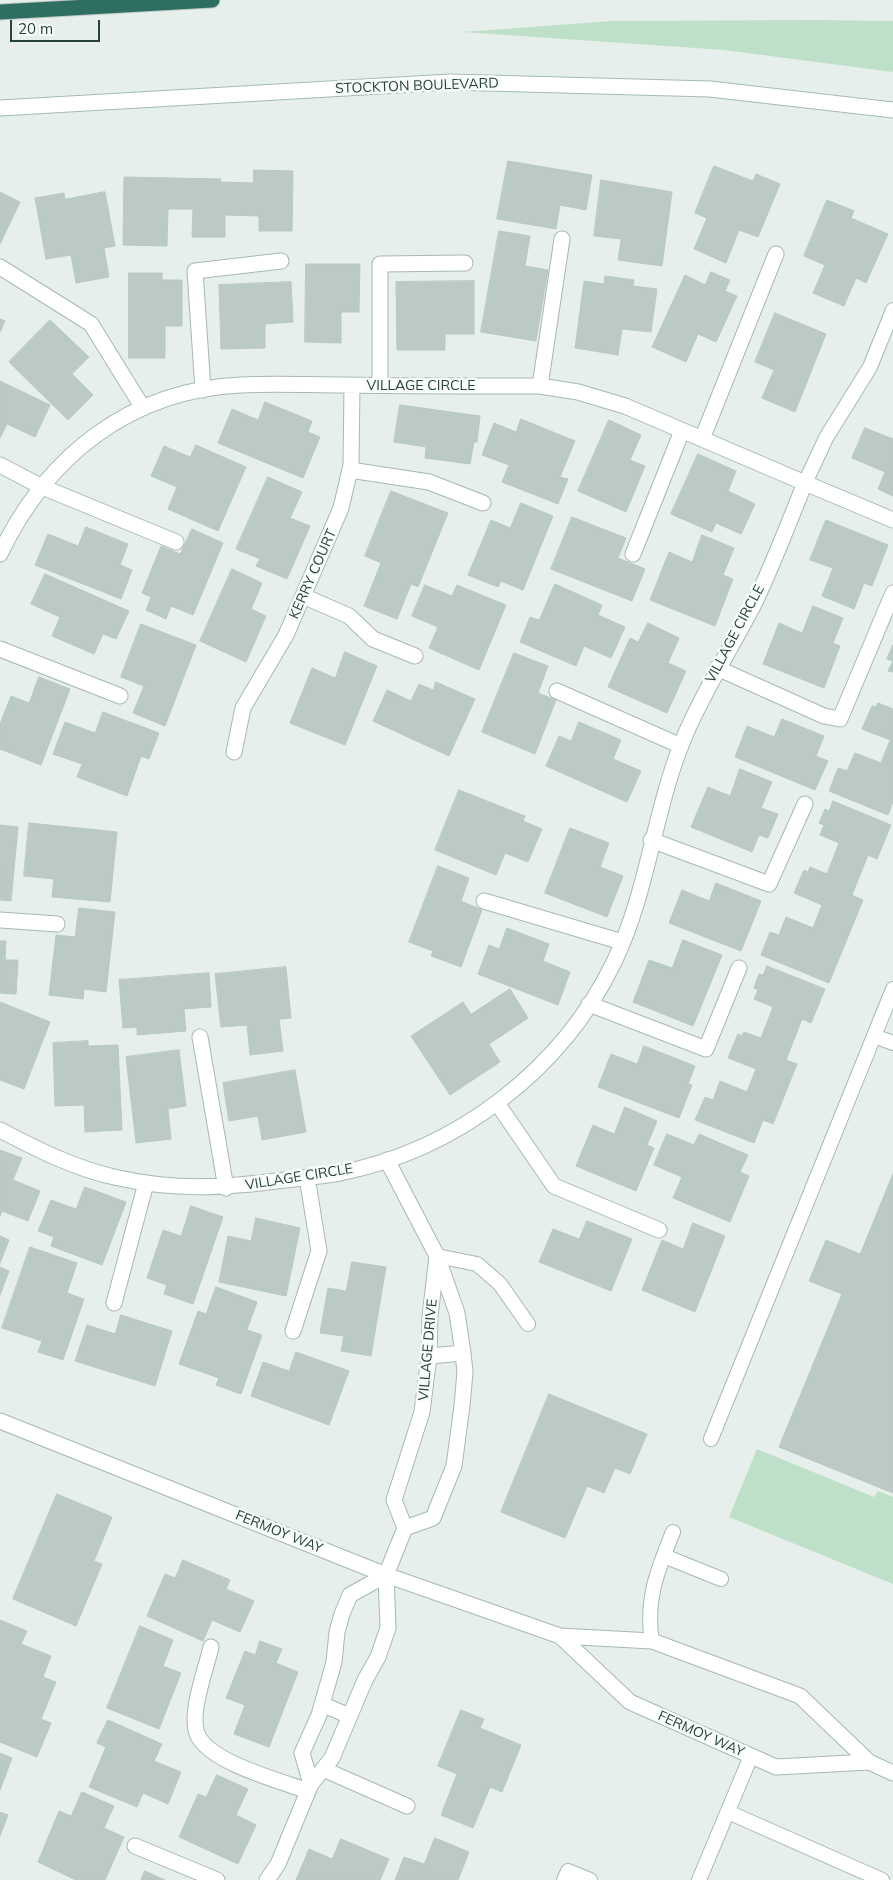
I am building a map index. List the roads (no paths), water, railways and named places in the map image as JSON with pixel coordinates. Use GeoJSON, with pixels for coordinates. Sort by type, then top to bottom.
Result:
{"type":"FeatureCollection","features":[{"type":"Feature","properties":{"kind":"highway"},"geometry":{"type":"LineString","coordinates":[[0,12],[212,0]]}},
{"type":"Feature","properties":{"kind":"street","name":"STOCKTON BOULEVARD"},"geometry":{"type":"LineString","coordinates":[[0,108],[450,82],[710,89],[893,110]]}},
{"type":"Feature","properties":{"kind":"street"},"geometry":{"type":"LineString","coordinates":[[540,386],[562,238]]}},
{"type":"Feature","properties":{"kind":"street"},"geometry":{"type":"LineString","coordinates":[[702,439],[776,254]]}},
{"type":"Feature","properties":{"kind":"street"},"geometry":{"type":"LineString","coordinates":[[203,390],[195,271],[281,260]]}},
{"type":"Feature","properties":{"kind":"street"},"geometry":{"type":"LineString","coordinates":[[380,385],[380,264],[465,263]]}},
{"type":"Feature","properties":{"kind":"street"},"geometry":{"type":"LineString","coordinates":[[0,267],[91,324],[143,408]]}},
{"type":"Feature","properties":{"kind":"street","name":"VILLAGE CIRCLE"},"geometry":{"type":"LineString","coordinates":[[0,554],[15,522],[40,486],[73,452],[108,426],[143,408],[188,392],[240,385],[540,386],[578,392],[624,406],[805,483],[752,607],[717,668],[681,746],[661,802],[632,918],[614,962],[589,1004],[563,1041],[530,1075],[497,1103],[461,1128],[419,1148],[387,1160],[341,1173],[226,1188],[172,1187],[112,1177],[67,1162],[0,1130]]}},
{"type":"Feature","properties":{"kind":"street","name":"KERRY COURT"},"geometry":{"type":"LineString","coordinates":[[234,752],[244,708],[286,635],[342,508],[350,470],[352,385]]}},
{"type":"Feature","properties":{"kind":"street"},"geometry":{"type":"LineString","coordinates":[[633,554],[682,431]]}},
{"type":"Feature","properties":{"kind":"street"},"geometry":{"type":"LineString","coordinates":[[0,465],[40,486],[176,542]]}},
{"type":"Feature","properties":{"kind":"street"},"geometry":{"type":"LineString","coordinates":[[350,470],[429,482],[482,503]]}},
{"type":"Feature","properties":{"kind":"street"},"geometry":{"type":"LineString","coordinates":[[805,483],[893,520]]}},
{"type":"Feature","properties":{"kind":"street"},"geometry":{"type":"LineString","coordinates":[[717,668],[824,716],[840,719],[893,593]]}},
{"type":"Feature","properties":{"kind":"street"},"geometry":{"type":"LineString","coordinates":[[303,596],[349,616],[373,638],[415,656]]}},
{"type":"Feature","properties":{"kind":"street"},"geometry":{"type":"LineString","coordinates":[[0,649],[120,696]]}},
{"type":"Feature","properties":{"kind":"street"},"geometry":{"type":"LineString","coordinates":[[557,691],[681,746]]}},
{"type":"Feature","properties":{"kind":"street"},"geometry":{"type":"LineString","coordinates":[[651,840],[769,884],[805,804]]}},
{"type":"Feature","properties":{"kind":"street"},"geometry":{"type":"LineString","coordinates":[[484,901],[622,942]]}},
{"type":"Feature","properties":{"kind":"street"},"geometry":{"type":"LineString","coordinates":[[0,920],[57,924]]}},
{"type":"Feature","properties":{"kind":"street"},"geometry":{"type":"LineString","coordinates":[[589,1004],[706,1049],[739,968]]}},
{"type":"Feature","properties":{"kind":"street"},"geometry":{"type":"LineString","coordinates":[[200,1037],[226,1188]]}},
{"type":"Feature","properties":{"kind":"street"},"geometry":{"type":"LineString","coordinates":[[497,1103],[554,1186],[659,1230]]}},
{"type":"Feature","properties":{"kind":"street","name":"VILLAGE DRIVE"},"geometry":{"type":"LineString","coordinates":[[387,1160],[438,1256],[457,1313],[465,1372],[454,1466],[433,1518],[405,1528],[394,1500],[422,1412],[429,1356],[430,1317],[438,1256]]}},
{"type":"Feature","properties":{"kind":"street"},"geometry":{"type":"LineString","coordinates":[[293,1331],[319,1251],[306,1177]]}},
{"type":"Feature","properties":{"kind":"street"},"geometry":{"type":"LineString","coordinates":[[114,1303],[146,1183]]}},
{"type":"Feature","properties":{"kind":"street"},"geometry":{"type":"LineString","coordinates":[[429,1356],[463,1353]]}},
{"type":"Feature","properties":{"kind":"street","name":"FERMOY WAY"},"geometry":{"type":"LineString","coordinates":[[2,1427],[386,1575],[560,1636],[652,1641],[800,1696],[869,1762],[893,1773]]}},
{"type":"Feature","properties":{"kind":"street"},"geometry":{"type":"LineString","coordinates":[[267,1880],[278,1864],[310,1787],[332,1758],[365,1680],[378,1658],[388,1628],[386,1575],[405,1528]]}},
{"type":"Feature","properties":{"kind":"street"},"geometry":{"type":"LineString","coordinates":[[310,1787],[302,1753],[322,1704],[334,1662],[337,1632],[350,1595],[386,1575]]}},
{"type":"Feature","properties":{"kind":"street","name":"FERMOY WAY"},"geometry":{"type":"LineString","coordinates":[[560,1636],[630,1702],[776,1767],[869,1762]]}},
{"type":"Feature","properties":{"kind":"street"},"geometry":{"type":"LineString","coordinates":[[211,1647],[196,1711],[196,1731],[208,1749],[228,1761],[310,1787]]}},
{"type":"Feature","properties":{"kind":"street"},"geometry":{"type":"LineString","coordinates":[[322,1704],[349,1716]]}},
{"type":"Feature","properties":{"kind":"street"},"geometry":{"type":"LineString","coordinates":[[323,1769],[407,1806]]}},
{"type":"Feature","properties":{"kind":"street"},"geometry":{"type":"LineString","coordinates":[[135,1846],[217,1880]]}},
{"type":"Feature","properties":{"kind":"lane"},"geometry":{"type":"LineString","coordinates":[[805,483],[826,438],[870,367],[893,310]]}},
{"type":"Feature","properties":{"kind":"lane"},"geometry":{"type":"LineString","coordinates":[[711,1439],[893,989]]}},
{"type":"Feature","properties":{"kind":"lane"},"geometry":{"type":"LineString","coordinates":[[874,1036],[893,1043]]}},
{"type":"Feature","properties":{"kind":"lane"},"geometry":{"type":"LineString","coordinates":[[438,1256],[477,1264],[500,1284],[528,1324]]}},
{"type":"Feature","properties":{"kind":"lane"},"geometry":{"type":"LineString","coordinates":[[652,1641],[649,1624],[654,1580],[673,1532]]}},
{"type":"Feature","properties":{"kind":"lane"},"geometry":{"type":"LineString","coordinates":[[664,1556],[721,1579]]}},
{"type":"Feature","properties":{"kind":"lane"},"geometry":{"type":"LineString","coordinates":[[699,1880],[751,1756]]}},
{"type":"Feature","properties":{"kind":"lane"},"geometry":{"type":"LineString","coordinates":[[728,1812],[882,1880]]}},
{"type":"Feature","properties":{"kind":"lane"},"geometry":{"type":"LineString","coordinates":[[564,1880],[568,1871],[590,1880]]}}]}
